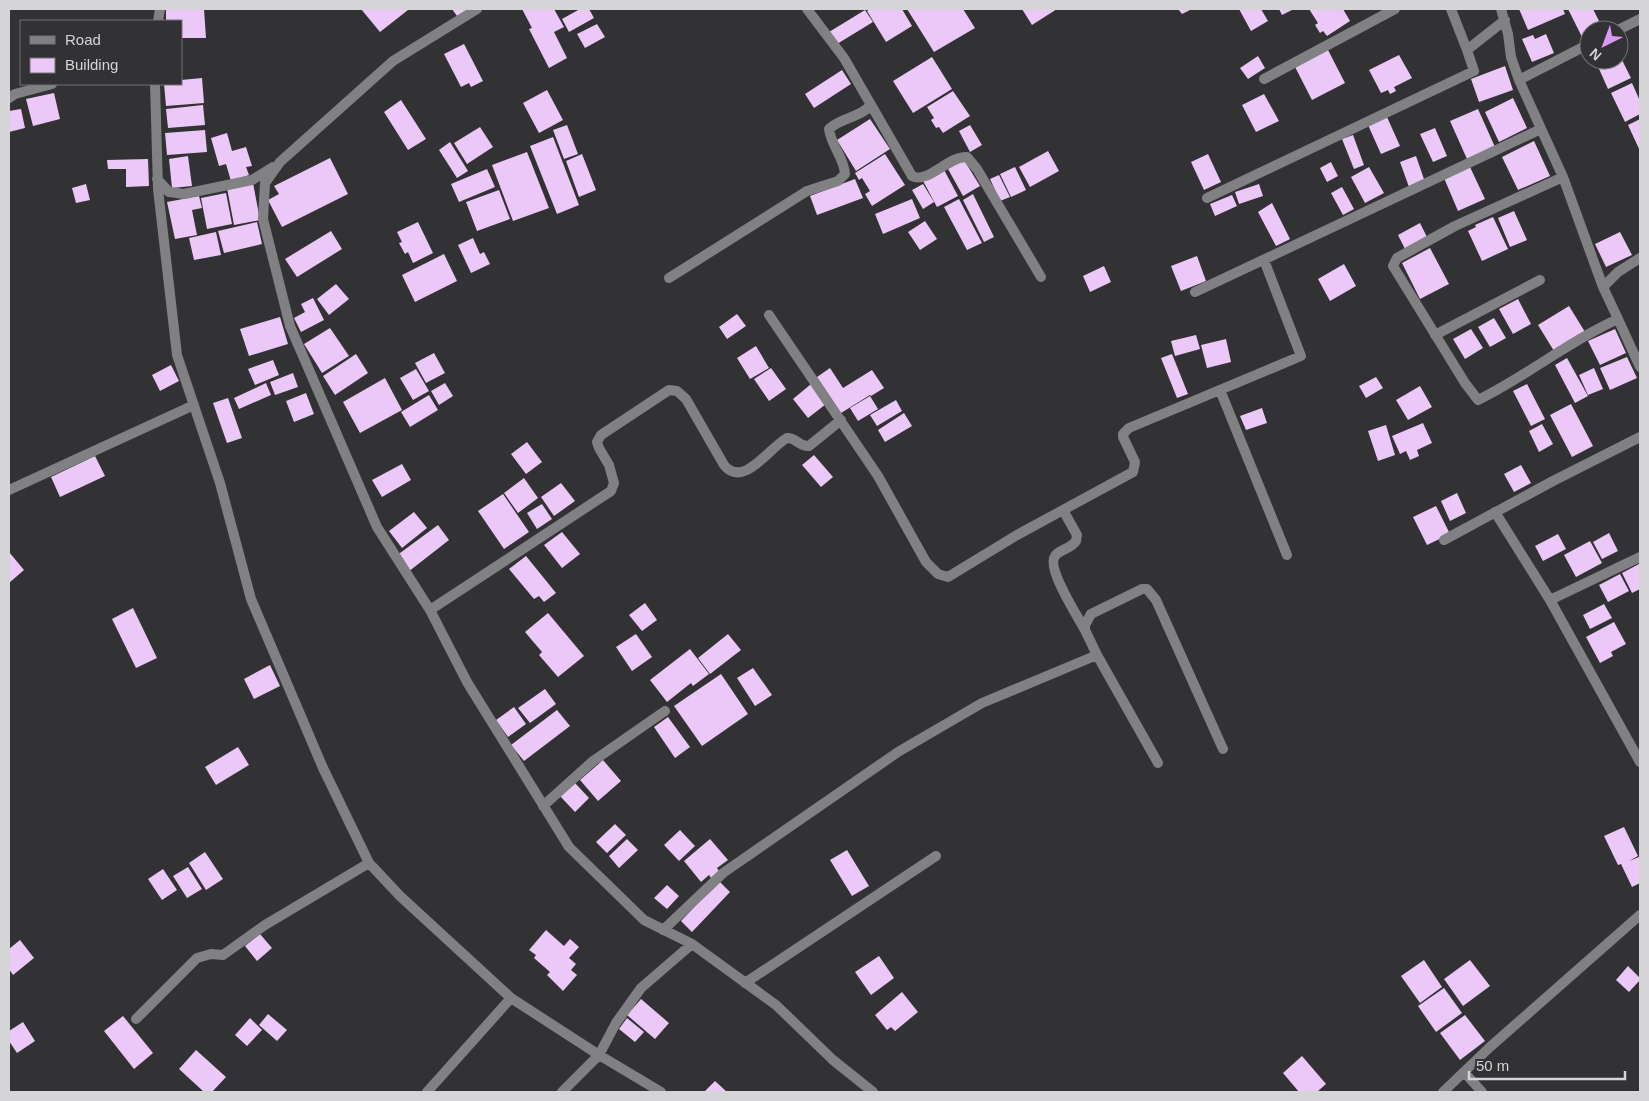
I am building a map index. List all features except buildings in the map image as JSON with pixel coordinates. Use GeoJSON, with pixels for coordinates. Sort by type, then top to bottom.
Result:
{"type":"FeatureCollection","features":[{"type":"Feature","properties":{"kind":"street"},"geometry":{"type":"LineString","coordinates":[[157,179],[169,192],[184,194],[252,180],[280,162],[393,61],[476,9]]}},
{"type":"Feature","properties":{"kind":"street"},"geometry":{"type":"LineString","coordinates":[[807,9],[844,58],[912,176],[920,178],[956,158],[961,156],[967,157],[977,169],[1040,276]]}},
{"type":"Feature","properties":{"kind":"street"},"geometry":{"type":"LineString","coordinates":[[1264,79],[1395,9]]}},
{"type":"Feature","properties":{"kind":"street"},"geometry":{"type":"LineString","coordinates":[[1207,198],[1474,72],[1451,9]]}},
{"type":"Feature","properties":{"kind":"street"},"geometry":{"type":"LineString","coordinates":[[1500,9],[1505,20],[1511,58],[1519,80],[1563,177],[1603,287],[1640,367]]}},
{"type":"Feature","properties":{"kind":"street"},"geometry":{"type":"LineString","coordinates":[[1467,50],[1505,20]]}},
{"type":"Feature","properties":{"kind":"street"},"geometry":{"type":"LineString","coordinates":[[1519,80],[1579,49]]}},
{"type":"Feature","properties":{"kind":"street"},"geometry":{"type":"LineString","coordinates":[[9,98],[15,94],[48,85]]}},
{"type":"Feature","properties":{"kind":"street"},"geometry":{"type":"LineString","coordinates":[[155,85],[157,179],[177,355],[220,484],[251,599],[323,768],[369,863],[400,896],[511,998],[599,1055],[661,1092]]}},
{"type":"Feature","properties":{"kind":"street"},"geometry":{"type":"LineString","coordinates":[[669,278],[807,191],[838,181],[845,174],[844,165],[830,139],[829,129],[837,122],[863,114],[870,106]]}},
{"type":"Feature","properties":{"kind":"street"},"geometry":{"type":"LineString","coordinates":[[1195,292],[1541,129]]}},
{"type":"Feature","properties":{"kind":"street"},"geometry":{"type":"LineString","coordinates":[[280,162],[265,183],[263,219],[290,326],[377,527],[430,610],[467,682],[569,847],[644,920],[692,944],[776,1006],[833,1060],[873,1092]]}},
{"type":"Feature","properties":{"kind":"street"},"geometry":{"type":"LineString","coordinates":[[1563,177],[1455,226],[1397,258],[1393,266],[1465,384],[1478,400],[1508,385],[1598,328],[1618,319]]}},
{"type":"Feature","properties":{"kind":"street"},"geometry":{"type":"LineString","coordinates":[[1603,287],[1618,272],[1640,258]]}},
{"type":"Feature","properties":{"kind":"street"},"geometry":{"type":"LineString","coordinates":[[769,315],[878,476],[926,562],[938,574],[948,577],[1017,535],[1134,472],[1135,462],[1124,437],[1126,430],[1301,356],[1264,260]]}},
{"type":"Feature","properties":{"kind":"street"},"geometry":{"type":"LineString","coordinates":[[1435,335],[1540,280]]}},
{"type":"Feature","properties":{"kind":"street"},"geometry":{"type":"LineString","coordinates":[[430,610],[610,491],[614,483],[609,465],[597,442],[601,435],[669,390],[677,391],[686,399],[724,465],[729,471],[736,474],[746,471],[787,438],[793,438],[802,446],[809,446],[841,420]]}},
{"type":"Feature","properties":{"kind":"street"},"geometry":{"type":"LineString","coordinates":[[1220,390],[1287,555]]}},
{"type":"Feature","properties":{"kind":"street"},"geometry":{"type":"LineString","coordinates":[[9,490],[194,405]]}},
{"type":"Feature","properties":{"kind":"street"},"geometry":{"type":"LineString","coordinates":[[1444,540],[1640,438]]}},
{"type":"Feature","properties":{"kind":"street"},"geometry":{"type":"LineString","coordinates":[[1063,510],[1076,535],[1076,541],[1071,547],[1058,553],[1054,557],[1052,564],[1061,586],[1158,762]]}},
{"type":"Feature","properties":{"kind":"street"},"geometry":{"type":"LineString","coordinates":[[1495,512],[1550,600],[1640,762]]}},
{"type":"Feature","properties":{"kind":"street"},"geometry":{"type":"LineString","coordinates":[[1550,600],[1640,557]]}},
{"type":"Feature","properties":{"kind":"street"},"geometry":{"type":"LineString","coordinates":[[1085,630],[1085,624],[1092,614],[1135,592],[1147,589],[1156,600],[1223,749]]}},
{"type":"Feature","properties":{"kind":"street"},"geometry":{"type":"LineString","coordinates":[[664,930],[723,873],[898,752],[982,703],[1098,655]]}},
{"type":"Feature","properties":{"kind":"street"},"geometry":{"type":"LineString","coordinates":[[543,806],[593,761],[665,712]]}},
{"type":"Feature","properties":{"kind":"street"},"geometry":{"type":"LineString","coordinates":[[745,983],[936,856]]}},
{"type":"Feature","properties":{"kind":"street"},"geometry":{"type":"LineString","coordinates":[[136,1019],[197,958],[210,954],[223,955],[265,925],[369,863]]}},
{"type":"Feature","properties":{"kind":"street"},"geometry":{"type":"LineString","coordinates":[[1442,1092],[1490,1047],[1640,915]]}},
{"type":"Feature","properties":{"kind":"street"},"geometry":{"type":"LineString","coordinates":[[562,1092],[599,1055],[616,1023],[641,988],[692,944]]}},
{"type":"Feature","properties":{"kind":"street"},"geometry":{"type":"LineString","coordinates":[[427,1092],[511,998]]}},
{"type":"Feature","properties":{"kind":"street"},"geometry":{"type":"LineString","coordinates":[[1464,1072],[1482,1092]]}}]}
